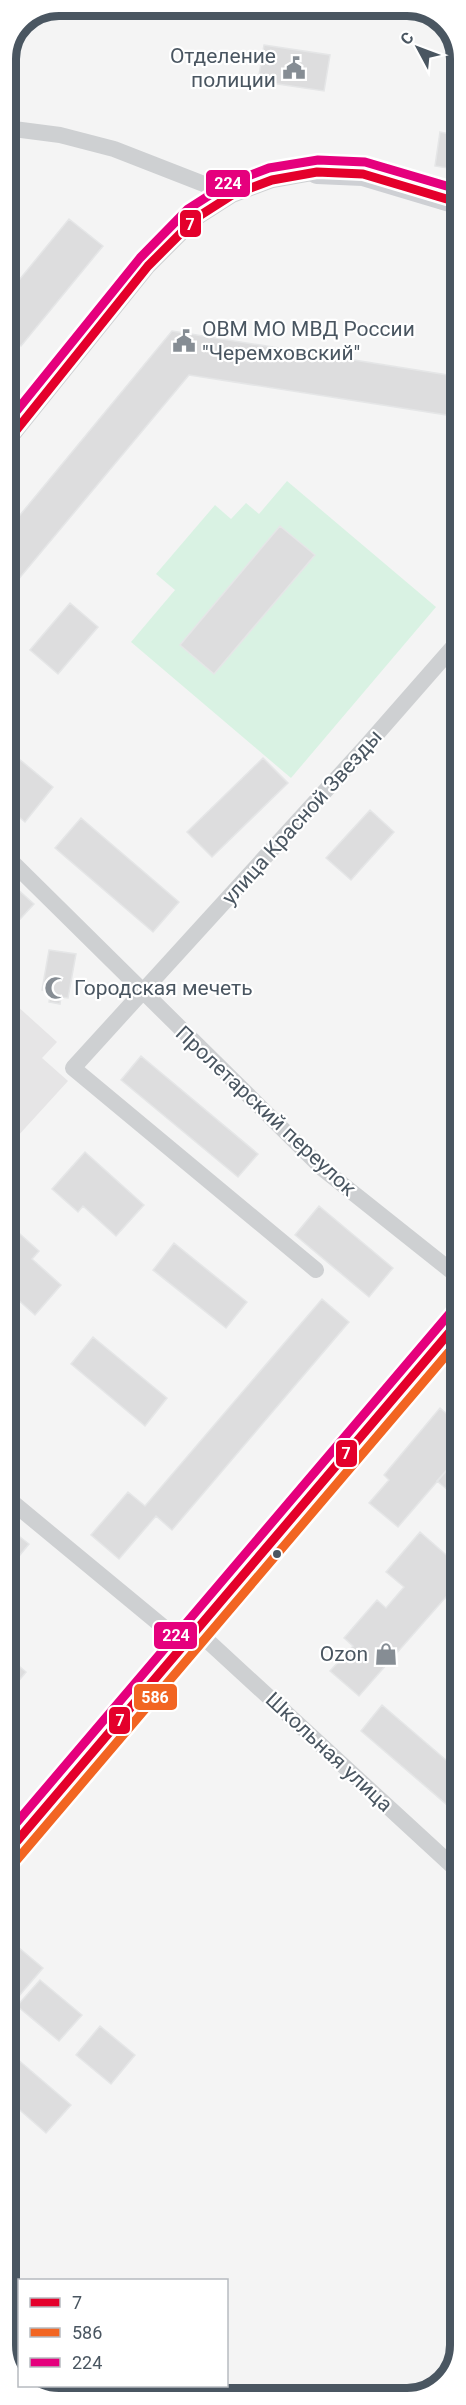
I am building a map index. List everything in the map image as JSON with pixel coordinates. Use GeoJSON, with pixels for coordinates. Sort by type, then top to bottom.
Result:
{"type":"FeatureCollection","features":[{"type":"Feature","properties":{"kind":"street"},"geometry":{"type":"LineString","coordinates":[[17,129],[60,135],[114,149],[232,195]]}},
{"type":"Feature","properties":{"kind":"street"},"geometry":{"type":"LineString","coordinates":[[17,429],[148,266],[196,218],[232,195],[272,180],[317,172],[363,174],[449,200]]}},
{"type":"Feature","properties":{"kind":"street","name":"улица Красной Звезды"},"geometry":{"type":"LineString","coordinates":[[316,1270],[73,1068],[361,753],[449,651]]}},
{"type":"Feature","properties":{"kind":"street","name":"Пролетарский переулок"},"geometry":{"type":"LineString","coordinates":[[17,867],[141,992],[323,1169],[450,1270]]}},
{"type":"Feature","properties":{"kind":"street"},"geometry":{"type":"LineString","coordinates":[[17,1841],[450,1332]]}},
{"type":"Feature","properties":{"kind":"street","name":"Школьная улица"},"geometry":{"type":"LineString","coordinates":[[17,1505],[191,1638],[450,1865]]}},
{"type":"Feature","properties":{"kind":"shaded area"},"geometry":{"type":"Polygon","coordinates":[[[17,1006],[57,1042],[42,1058],[68,1081],[17,1137],[17,1006]]]}},
{"type":"Feature","properties":{"kind":"green space"},"geometry":{"type":"Polygon","coordinates":[[[287,481],[436,607],[291,778],[131,642],[175,590],[156,574],[215,505],[231,519],[246,503],[259,514],[287,481]]]}},
{"type":"Feature","properties":{"kind":"building","name":"Отделение полиции"},"geometry":{"type":"Polygon","coordinates":[[[264,45],[330,55],[324,91],[258,81],[264,45]]]}},
{"type":"Feature","properties":{"kind":"building"},"geometry":{"type":"Polygon","coordinates":[[[440,132],[449,134],[449,168],[435,166],[440,132]]]}},
{"type":"Feature","properties":{"kind":"building"},"geometry":{"type":"Polygon","coordinates":[[[69,219],[103,246],[21,346],[17,343],[17,283],[69,219]]]}},
{"type":"Feature","properties":{"kind":"building"},"geometry":{"type":"Polygon","coordinates":[[[172,331],[449,375],[449,415],[189,375],[17,581],[17,519],[172,331]]]}},
{"type":"Feature","properties":{"kind":"building"},"geometry":{"type":"Polygon","coordinates":[[[280,526],[315,555],[214,674],[180,645],[280,526]]]}},
{"type":"Feature","properties":{"kind":"building"},"geometry":{"type":"Polygon","coordinates":[[[70,603],[98,627],[58,674],[30,650],[70,603]]]}},
{"type":"Feature","properties":{"kind":"building"},"geometry":{"type":"Polygon","coordinates":[[[263,758],[288,783],[212,857],[187,832],[263,758]]]}},
{"type":"Feature","properties":{"kind":"building"},"geometry":{"type":"Polygon","coordinates":[[[19,759],[53,787],[25,822],[17,815],[17,761],[19,759]]]}},
{"type":"Feature","properties":{"kind":"building"},"geometry":{"type":"Polygon","coordinates":[[[370,810],[394,832],[351,880],[326,858],[370,810]]]}},
{"type":"Feature","properties":{"kind":"building"},"geometry":{"type":"Polygon","coordinates":[[[81,818],[179,902],[153,932],[55,848],[81,818]]]}},
{"type":"Feature","properties":{"kind":"building"},"geometry":{"type":"Polygon","coordinates":[[[17,889],[34,904],[17,922],[17,889]]]}},
{"type":"Feature","properties":{"kind":"building"},"geometry":{"type":"Polygon","coordinates":[[[49,950],[76,954],[68,998],[61,997],[60,1004],[49,1002],[51,992],[42,990],[49,950]]]}},
{"type":"Feature","properties":{"kind":"building"},"geometry":{"type":"Polygon","coordinates":[[[141,1056],[258,1154],[238,1177],[121,1080],[141,1056]]]}},
{"type":"Feature","properties":{"kind":"building"},"geometry":{"type":"Polygon","coordinates":[[[85,1152],[144,1205],[116,1236],[83,1206],[78,1212],[52,1189],[85,1152]]]}},
{"type":"Feature","properties":{"kind":"building"},"geometry":{"type":"Polygon","coordinates":[[[319,1206],[393,1268],[369,1297],[295,1235],[319,1206]]]}},
{"type":"Feature","properties":{"kind":"building"},"geometry":{"type":"Polygon","coordinates":[[[17,1231],[39,1251],[32,1259],[61,1285],[35,1315],[17,1299],[17,1231]]]}},
{"type":"Feature","properties":{"kind":"building"},"geometry":{"type":"Polygon","coordinates":[[[174,1243],[247,1302],[226,1328],[153,1270],[174,1243]]]}},
{"type":"Feature","properties":{"kind":"building"},"geometry":{"type":"Polygon","coordinates":[[[322,1299],[349,1322],[172,1530],[156,1516],[119,1559],[91,1535],[128,1492],[145,1506],[322,1299]]]}},
{"type":"Feature","properties":{"kind":"building"},"geometry":{"type":"Polygon","coordinates":[[[93,1337],[167,1398],[145,1426],[71,1364],[93,1337]]]}},
{"type":"Feature","properties":{"kind":"building"},"geometry":{"type":"Polygon","coordinates":[[[440,1408],[450,1416],[450,1467],[398,1527],[369,1503],[389,1480],[384,1475],[440,1408]]]}},
{"type":"Feature","properties":{"kind":"building"},"geometry":{"type":"Polygon","coordinates":[[[450,1467],[450,1491],[437,1481],[450,1467]]]}},
{"type":"Feature","properties":{"kind":"building"},"geometry":{"type":"Polygon","coordinates":[[[420,1532],[450,1558],[450,1593],[359,1696],[330,1671],[353,1646],[344,1638],[377,1600],[386,1608],[404,1587],[386,1572],[420,1532]]]}},
{"type":"Feature","properties":{"kind":"building"},"geometry":{"type":"Polygon","coordinates":[[[17,1535],[29,1544],[17,1559],[17,1535]]]}},
{"type":"Feature","properties":{"kind":"building"},"geometry":{"type":"Polygon","coordinates":[[[17,1664],[26,1672],[17,1683],[17,1664]]]}},
{"type":"Feature","properties":{"kind":"building"},"geometry":{"type":"Polygon","coordinates":[[[382,1705],[450,1763],[450,1807],[361,1731],[382,1705]]]}},
{"type":"Feature","properties":{"kind":"building"},"geometry":{"type":"Polygon","coordinates":[[[17,1946],[43,1968],[17,1998],[17,1946]]]}},
{"type":"Feature","properties":{"kind":"building"},"geometry":{"type":"Polygon","coordinates":[[[40,1980],[82,2015],[59,2041],[17,2006],[40,1980]]]}},
{"type":"Feature","properties":{"kind":"building"},"geometry":{"type":"Polygon","coordinates":[[[100,2026],[135,2055],[111,2084],[76,2055],[100,2026]]]}},
{"type":"Feature","properties":{"kind":"building"},"geometry":{"type":"Polygon","coordinates":[[[17,2059],[71,2105],[46,2133],[17,2108],[17,2059]]]}},
{"type":"Feature","properties":{"kind":"transit line","name":"224"},"geometry":{"type":"LineString","coordinates":[[17,410],[140,258],[188,209],[227,184],[269,168],[318,160],[365,162],[449,187]]}},
{"type":"Feature","properties":{"kind":"transit line","name":"7"},"geometry":{"type":"LineString","coordinates":[[17,429],[148,266],[196,218],[232,195],[272,180],[317,172],[363,174],[449,200]]}},
{"type":"Feature","properties":{"kind":"transit line","name":"224"},"geometry":{"type":"LineString","coordinates":[[17,1822],[450,1314]]}},
{"type":"Feature","properties":{"kind":"transit line","name":"7"},"geometry":{"type":"LineString","coordinates":[[17,1841],[450,1332]]}},
{"type":"Feature","properties":{"kind":"transit line","name":"586"},"geometry":{"type":"LineString","coordinates":[[17,1860],[450,1351]]}},
{"type":"Feature","properties":{"kind":"place","name":"Отделение полиции"},"geometry":{"type":"Point","coordinates":[294,68]}},
{"type":"Feature","properties":{"kind":"place","name":"ОВМ МО МВД России \"Черемховский\""},"geometry":{"type":"Point","coordinates":[184,341]}},
{"type":"Feature","properties":{"kind":"place","name":"Городская мечеть"},"geometry":{"type":"Point","coordinates":[56,988]}},
{"type":"Feature","properties":{"kind":"place","name":"Ozon"},"geometry":{"type":"Point","coordinates":[386,1654]}}]}
